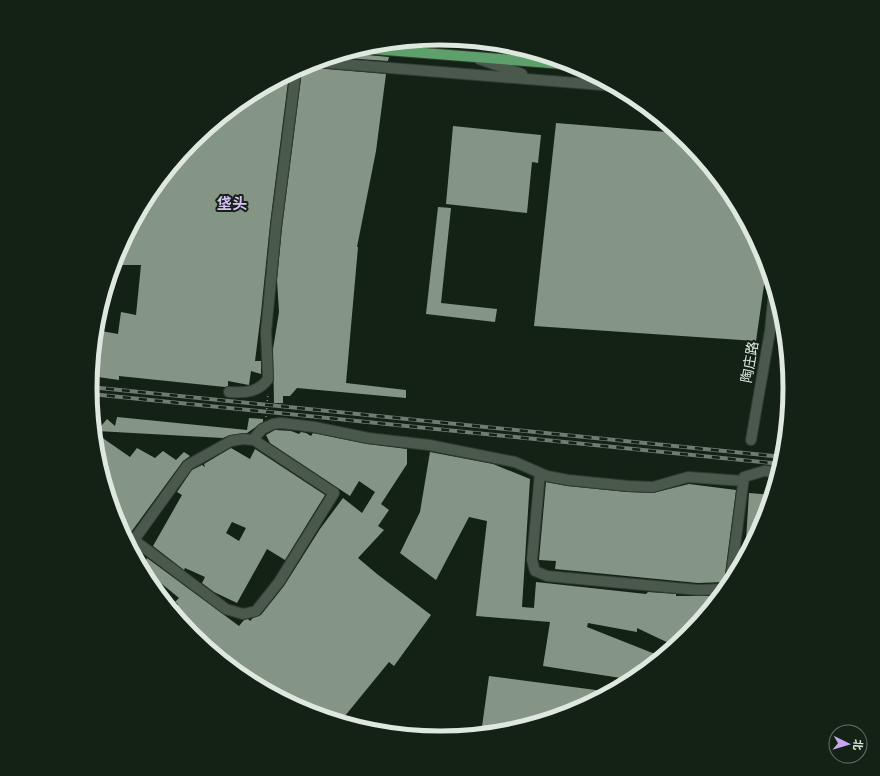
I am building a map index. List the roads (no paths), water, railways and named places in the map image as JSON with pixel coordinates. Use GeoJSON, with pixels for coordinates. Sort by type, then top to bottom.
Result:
{"type":"FeatureCollection","features":[{"type":"Feature","properties":{"kind":"main road"},"geometry":{"type":"LineString","coordinates":[[385,50],[552,64]]}},
{"type":"Feature","properties":{"kind":"street"},"geometry":{"type":"LineString","coordinates":[[471,56],[520,74],[547,80]]}},
{"type":"Feature","properties":{"kind":"street"},"geometry":{"type":"LineString","coordinates":[[330,63],[601,85]]}},
{"type":"Feature","properties":{"kind":"street"},"geometry":{"type":"LineString","coordinates":[[229,392],[243,393],[256,389],[263,385],[268,379],[266,332],[276,227],[295,77]]}},
{"type":"Feature","properties":{"kind":"street","name":"陶庄路"},"geometry":{"type":"LineString","coordinates":[[751,440],[770,331],[772,306]]}},
{"type":"Feature","properties":{"kind":"street"},"geometry":{"type":"LineString","coordinates":[[254,440],[262,429],[274,424],[281,423],[314,427],[368,438],[429,445],[515,462],[547,476],[568,480],[628,486],[653,487],[688,477],[743,479],[764,471],[772,472]]}},
{"type":"Feature","properties":{"kind":"street"},"geometry":{"type":"LineString","coordinates":[[133,541],[188,465],[231,441],[243,439],[254,440],[334,493],[279,582],[256,611],[243,614],[226,610],[136,546]]}},
{"type":"Feature","properties":{"kind":"street"},"geometry":{"type":"LineString","coordinates":[[540,473],[532,560],[535,571],[547,576],[698,590],[718,589]]}},
{"type":"Feature","properties":{"kind":"street"},"geometry":{"type":"LineString","coordinates":[[732,568],[743,479]]}},
{"type":"Feature","properties":{"kind":"railway"},"geometry":{"type":"LineString","coordinates":[[97,388],[776,456]]}},
{"type":"Feature","properties":{"kind":"railway"},"geometry":{"type":"LineString","coordinates":[[97,395],[774,463]]}},
{"type":"Feature","properties":{"kind":"district","name":"垡头"},"geometry":{"type":"Point","coordinates":[232,204]}}]}
